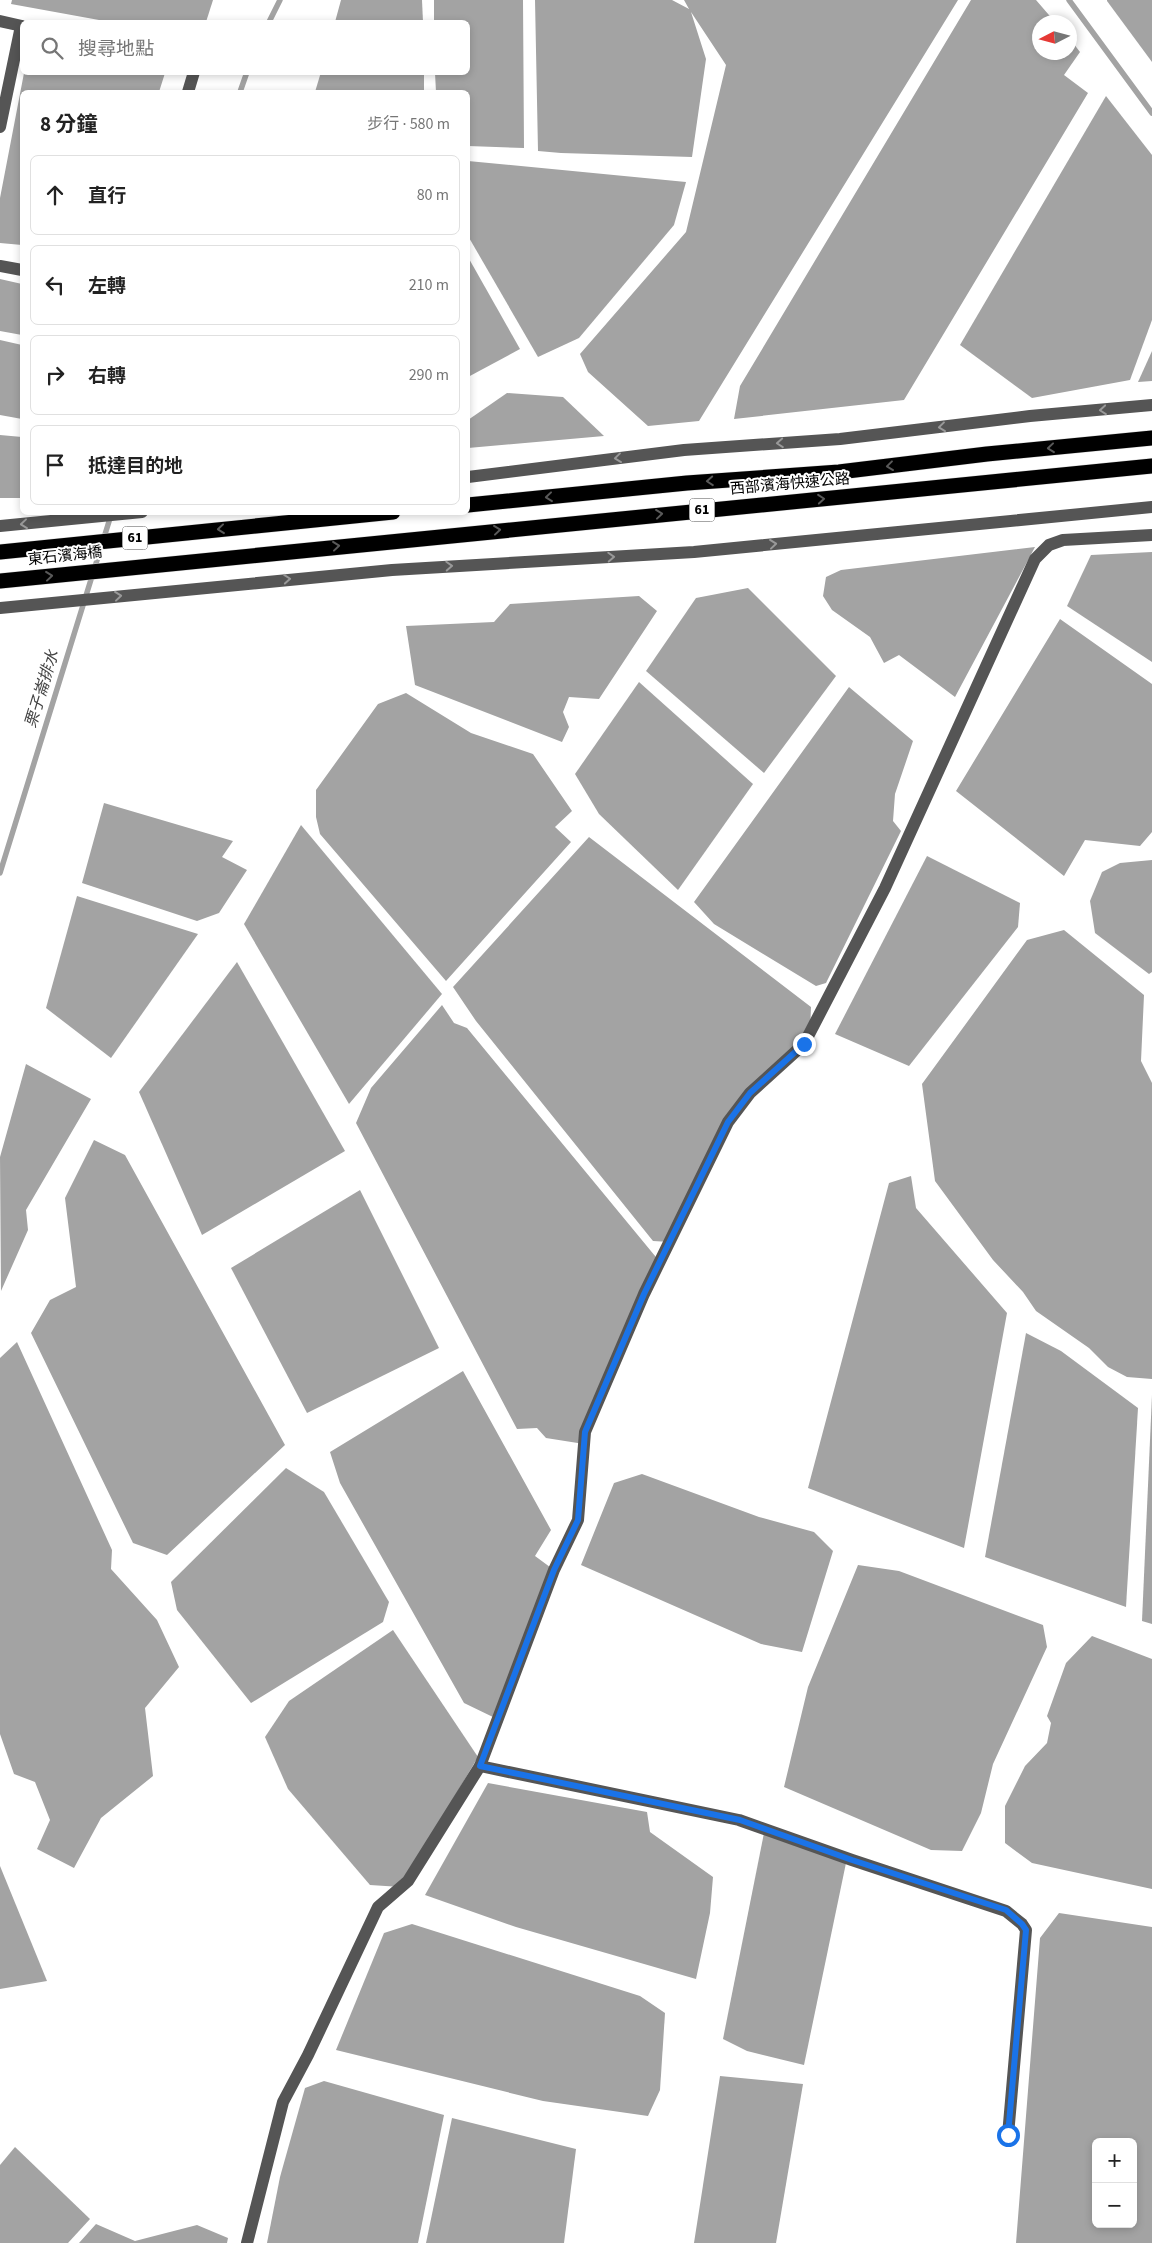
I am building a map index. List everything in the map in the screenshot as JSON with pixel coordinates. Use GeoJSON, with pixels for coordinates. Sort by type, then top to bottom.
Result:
{"type":"FeatureCollection","features":[{"type":"Feature","properties":{"kind":"highway","name":"西部濱海快速公路"},"geometry":{"type":"LineString","coordinates":[[470,505],[688,483],[839,472],[987,454],[1152,438]]}},
{"type":"Feature","properties":{"kind":"highway","name":"西部濱海快速公路"},"geometry":{"type":"LineString","coordinates":[[252,555],[1152,466]]}},
{"type":"Feature","properties":{"kind":"highway","name":"東石濱海橋"},"geometry":{"type":"LineString","coordinates":[[0,552],[362,515]]}},
{"type":"Feature","properties":{"kind":"highway","name":"東石濱海橋"},"geometry":{"type":"LineString","coordinates":[[0,581],[252,555]]}},
{"type":"Feature","properties":{"kind":"street"},"geometry":{"type":"LineString","coordinates":[[0,21],[20,26]]}},
{"type":"Feature","properties":{"kind":"street"},"geometry":{"type":"LineString","coordinates":[[0,127],[20,35]]}},
{"type":"Feature","properties":{"kind":"street"},"geometry":{"type":"LineString","coordinates":[[189,90],[193,75]]}},
{"type":"Feature","properties":{"kind":"street"},"geometry":{"type":"LineString","coordinates":[[0,266],[20,270]]}},
{"type":"Feature","properties":{"kind":"street"},"geometry":{"type":"LineString","coordinates":[[470,477],[684,450],[840,439],[1030,416],[1152,405]]}},
{"type":"Feature","properties":{"kind":"street"},"geometry":{"type":"LineString","coordinates":[[0,608],[392,570],[694,552],[1152,507]]}},
{"type":"Feature","properties":{"kind":"street"},"geometry":{"type":"LineString","coordinates":[[0,526],[112,515]]}},
{"type":"Feature","properties":{"kind":"street"},"geometry":{"type":"LineString","coordinates":[[247,2243],[283,2102],[308,2056],[378,1907],[408,1881],[480,1766],[554,1570],[578,1520],[585,1432],[644,1294],[728,1122],[750,1093],[804,1044],[885,888],[1035,559],[1049,545],[1063,540],[1152,535]]}},
{"type":"Feature","properties":{"kind":"street"},"geometry":{"type":"LineString","coordinates":[[480,1766],[740,1820],[852,1860],[1006,1910],[1026,1930],[1008,2135]]}},
{"type":"Feature","properties":{"kind":"shaded area"},"geometry":{"type":"Polygon","coordinates":[[[12,0],[213,0],[207,20],[99,20],[11,4],[12,0]]]}},
{"type":"Feature","properties":{"kind":"shaded area"},"geometry":{"type":"Polygon","coordinates":[[[341,0],[422,0],[423,20],[336,20],[341,0]]]}},
{"type":"Feature","properties":{"kind":"shaded area"},"geometry":{"type":"Polygon","coordinates":[[[434,0],[523,0],[524,148],[470,146],[470,90],[436,90],[435,75],[470,75],[470,20],[434,20],[434,0]]]}},
{"type":"Feature","properties":{"kind":"shaded area"},"geometry":{"type":"Polygon","coordinates":[[[535,0],[672,0],[689,9],[684,0],[958,0],[699,421],[648,426],[588,372],[580,354],[686,232],[726,65],[691,12],[706,59],[692,157],[538,151],[535,0]]]}},
{"type":"Feature","properties":{"kind":"shaded area"},"geometry":{"type":"Polygon","coordinates":[[[971,0],[1036,0],[1049,15],[1032,15],[1032,60],[1074,60],[1064,75],[1088,93],[904,400],[734,419],[740,386],[971,0]]]}},
{"type":"Feature","properties":{"kind":"shaded area"},"geometry":{"type":"Polygon","coordinates":[[[1152,0],[1152,62],[1107,1],[1152,0]]]}},
{"type":"Feature","properties":{"kind":"shaded area"},"geometry":{"type":"Polygon","coordinates":[[[24,75],[164,75],[160,90],[21,90],[24,75]]]}},
{"type":"Feature","properties":{"kind":"shaded area"},"geometry":{"type":"Polygon","coordinates":[[[320,75],[424,75],[424,90],[316,90],[320,75]]]}},
{"type":"Feature","properties":{"kind":"shaded area"},"geometry":{"type":"Polygon","coordinates":[[[20,94],[20,245],[0,243],[0,198],[20,94]]]}},
{"type":"Feature","properties":{"kind":"shaded area"},"geometry":{"type":"Polygon","coordinates":[[[1106,96],[1152,155],[1152,320],[1130,380],[1032,398],[960,345],[1106,96]]]}},
{"type":"Feature","properties":{"kind":"shaded area"},"geometry":{"type":"Polygon","coordinates":[[[470,161],[686,182],[674,225],[579,338],[538,357],[470,239],[470,161]]]}},
{"type":"Feature","properties":{"kind":"shaded area"},"geometry":{"type":"Polygon","coordinates":[[[470,261],[520,349],[470,376],[470,261]]]}},
{"type":"Feature","properties":{"kind":"shaded area"},"geometry":{"type":"Polygon","coordinates":[[[0,279],[20,284],[20,335],[0,331],[0,279]]]}},
{"type":"Feature","properties":{"kind":"shaded area"},"geometry":{"type":"Polygon","coordinates":[[[0,340],[20,345],[20,419],[0,415],[0,340]]]}},
{"type":"Feature","properties":{"kind":"shaded area"},"geometry":{"type":"Polygon","coordinates":[[[1152,351],[1152,381],[1138,382],[1152,351]]]}},
{"type":"Feature","properties":{"kind":"shaded area"},"geometry":{"type":"Polygon","coordinates":[[[507,393],[563,397],[604,436],[470,448],[470,419],[507,393]]]}},
{"type":"Feature","properties":{"kind":"shaded area"},"geometry":{"type":"Polygon","coordinates":[[[0,435],[20,437],[20,498],[0,498],[0,435]]]}},
{"type":"Feature","properties":{"kind":"shaded area"},"geometry":{"type":"Polygon","coordinates":[[[1035,547],[955,697],[899,655],[884,663],[870,637],[832,610],[823,596],[826,577],[841,570],[1035,547]]]}},
{"type":"Feature","properties":{"kind":"shaded area"},"geometry":{"type":"Polygon","coordinates":[[[1152,552],[1152,662],[1067,606],[1091,555],[1152,552]]]}},
{"type":"Feature","properties":{"kind":"shaded area"},"geometry":{"type":"Polygon","coordinates":[[[748,588],[836,676],[764,773],[646,671],[696,598],[748,588]]]}},
{"type":"Feature","properties":{"kind":"shaded area"},"geometry":{"type":"Polygon","coordinates":[[[639,596],[657,611],[599,699],[569,697],[563,712],[569,727],[562,742],[415,685],[406,626],[494,622],[510,604],[639,596]]]}},
{"type":"Feature","properties":{"kind":"shaded area"},"geometry":{"type":"Polygon","coordinates":[[[1060,619],[1152,684],[1152,832],[1140,846],[1085,840],[1064,876],[956,791],[1060,619]]]}},
{"type":"Feature","properties":{"kind":"shaded area"},"geometry":{"type":"Polygon","coordinates":[[[639,682],[753,784],[678,890],[599,814],[575,774],[639,682]]]}},
{"type":"Feature","properties":{"kind":"shaded area"},"geometry":{"type":"Polygon","coordinates":[[[849,687],[913,741],[895,794],[893,821],[901,831],[826,983],[816,986],[714,924],[694,902],[849,687]]]}},
{"type":"Feature","properties":{"kind":"shaded area"},"geometry":{"type":"Polygon","coordinates":[[[406,693],[471,733],[533,754],[572,811],[555,827],[571,842],[446,981],[320,834],[316,817],[316,790],[378,704],[406,693]]]}},
{"type":"Feature","properties":{"kind":"shaded area"},"geometry":{"type":"Polygon","coordinates":[[[104,803],[233,841],[222,857],[247,870],[219,913],[197,921],[82,883],[104,803]]]}},
{"type":"Feature","properties":{"kind":"shaded area"},"geometry":{"type":"Polygon","coordinates":[[[301,825],[442,994],[349,1104],[244,924],[301,825]]]}},
{"type":"Feature","properties":{"kind":"shaded area"},"geometry":{"type":"Polygon","coordinates":[[[589,837],[811,1007],[810,1033],[739,1107],[670,1242],[653,1241],[476,1021],[453,987],[589,837]]]}},
{"type":"Feature","properties":{"kind":"shaded area"},"geometry":{"type":"Polygon","coordinates":[[[927,856],[1020,903],[1018,927],[909,1066],[835,1034],[927,856]]]}},
{"type":"Feature","properties":{"kind":"shaded area"},"geometry":{"type":"Polygon","coordinates":[[[1152,860],[1152,972],[1149,974],[1095,933],[1090,901],[1102,872],[1120,863],[1152,860]]]}},
{"type":"Feature","properties":{"kind":"shaded area"},"geometry":{"type":"Polygon","coordinates":[[[77,896],[198,934],[111,1058],[46,1008],[77,896]]]}},
{"type":"Feature","properties":{"kind":"shaded area"},"geometry":{"type":"Polygon","coordinates":[[[1064,930],[1144,995],[1141,1061],[1152,1083],[1152,1379],[1127,1377],[1108,1367],[1089,1348],[1036,1311],[1023,1292],[993,1260],[935,1181],[922,1084],[1027,940],[1064,930]]]}},
{"type":"Feature","properties":{"kind":"shaded area"},"geometry":{"type":"Polygon","coordinates":[[[237,962],[345,1151],[202,1235],[139,1092],[237,962]]]}},
{"type":"Feature","properties":{"kind":"shaded area"},"geometry":{"type":"Polygon","coordinates":[[[442,1005],[454,1023],[467,1028],[660,1262],[584,1444],[546,1438],[537,1428],[517,1429],[356,1123],[371,1088],[442,1005]]]}},
{"type":"Feature","properties":{"kind":"shaded area"},"geometry":{"type":"Polygon","coordinates":[[[26,1064],[91,1099],[26,1210],[28,1230],[1,1291],[0,1157],[26,1064]]]}},
{"type":"Feature","properties":{"kind":"shaded area"},"geometry":{"type":"Polygon","coordinates":[[[94,1140],[125,1155],[285,1445],[167,1555],[133,1543],[31,1333],[50,1300],[76,1287],[65,1198],[94,1140]]]}},
{"type":"Feature","properties":{"kind":"shaded area"},"geometry":{"type":"Polygon","coordinates":[[[911,1176],[916,1208],[1007,1313],[964,1548],[808,1488],[889,1183],[911,1176]]]}},
{"type":"Feature","properties":{"kind":"shaded area"},"geometry":{"type":"Polygon","coordinates":[[[360,1190],[439,1348],[307,1413],[231,1268],[360,1190]]]}},
{"type":"Feature","properties":{"kind":"shaded area"},"geometry":{"type":"Polygon","coordinates":[[[1026,1333],[1061,1351],[1138,1408],[1126,1607],[985,1557],[1026,1333]]]}},
{"type":"Feature","properties":{"kind":"shaded area"},"geometry":{"type":"Polygon","coordinates":[[[17,1342],[112,1550],[111,1569],[157,1620],[179,1667],[145,1708],[153,1776],[101,1818],[74,1868],[37,1849],[50,1820],[35,1782],[14,1774],[0,1734],[0,1358],[17,1342]]]}},
{"type":"Feature","properties":{"kind":"shaded area"},"geometry":{"type":"Polygon","coordinates":[[[463,1371],[551,1530],[535,1556],[554,1570],[495,1718],[464,1703],[340,1483],[330,1452],[463,1371]]]}},
{"type":"Feature","properties":{"kind":"shaded area"},"geometry":{"type":"Polygon","coordinates":[[[1152,1395],[1152,1624],[1142,1621],[1152,1395]]]}},
{"type":"Feature","properties":{"kind":"shaded area"},"geometry":{"type":"Polygon","coordinates":[[[286,1468],[324,1492],[389,1602],[383,1622],[251,1703],[177,1610],[171,1582],[286,1468]]]}},
{"type":"Feature","properties":{"kind":"shaded area"},"geometry":{"type":"Polygon","coordinates":[[[642,1474],[759,1517],[814,1532],[833,1551],[802,1652],[761,1644],[581,1565],[614,1483],[642,1474]]]}},
{"type":"Feature","properties":{"kind":"shaded area"},"geometry":{"type":"Polygon","coordinates":[[[858,1565],[899,1571],[1043,1625],[1047,1647],[993,1764],[981,1813],[962,1851],[931,1850],[784,1787],[808,1687],[858,1565]]]}},
{"type":"Feature","properties":{"kind":"shaded area"},"geometry":{"type":"Polygon","coordinates":[[[393,1630],[478,1757],[401,1887],[370,1885],[288,1789],[265,1737],[289,1701],[393,1630]]]}},
{"type":"Feature","properties":{"kind":"shaded area"},"geometry":{"type":"Polygon","coordinates":[[[1092,1636],[1152,1659],[1152,1889],[1032,1863],[1005,1843],[1005,1806],[1025,1766],[1047,1743],[1051,1723],[1047,1716],[1066,1663],[1092,1636]]]}},
{"type":"Feature","properties":{"kind":"shaded area"},"geometry":{"type":"Polygon","coordinates":[[[488,1783],[647,1812],[650,1832],[713,1877],[710,1913],[696,1979],[516,1927],[425,1895],[488,1783]]]}},
{"type":"Feature","properties":{"kind":"shaded area"},"geometry":{"type":"Polygon","coordinates":[[[764,1833],[846,1863],[804,2065],[747,2051],[723,2039],[764,1833]]]}},
{"type":"Feature","properties":{"kind":"shaded area"},"geometry":{"type":"Polygon","coordinates":[[[0,1866],[47,1981],[0,1989],[0,1866]]]}},
{"type":"Feature","properties":{"kind":"shaded area"},"geometry":{"type":"Polygon","coordinates":[[[1059,1913],[1152,1927],[1152,2243],[1016,2243],[1040,1938],[1059,1913]]]}},
{"type":"Feature","properties":{"kind":"shaded area"},"geometry":{"type":"Polygon","coordinates":[[[412,1924],[640,1996],[665,2013],[660,2090],[648,2116],[543,2101],[336,2050],[384,1933],[412,1924]]]}},
{"type":"Feature","properties":{"kind":"shaded area"},"geometry":{"type":"Polygon","coordinates":[[[720,2076],[803,2084],[776,2243],[694,2243],[720,2076]]]}},
{"type":"Feature","properties":{"kind":"shaded area"},"geometry":{"type":"Polygon","coordinates":[[[324,2081],[444,2115],[418,2243],[267,2243],[280,2177],[305,2088],[324,2081]]]}},
{"type":"Feature","properties":{"kind":"shaded area"},"geometry":{"type":"Polygon","coordinates":[[[452,2118],[576,2149],[564,2243],[426,2243],[452,2118]]]}},
{"type":"Feature","properties":{"kind":"shaded area"},"geometry":{"type":"Polygon","coordinates":[[[15,2147],[90,2219],[68,2243],[0,2243],[0,2165],[15,2147]]]}},
{"type":"Feature","properties":{"kind":"shaded area"},"geometry":{"type":"Polygon","coordinates":[[[96,2224],[135,2241],[197,2225],[228,2238],[227,2243],[79,2243],[96,2224]]]}},
{"type":"Feature","properties":{"kind":"waterway","name":"栗子崙排水"},"geometry":{"type":"LineString","coordinates":[[270,20],[280,0]]}},
{"type":"Feature","properties":{"kind":"waterway"},"geometry":{"type":"LineString","coordinates":[[1069,0],[1152,113]]}},
{"type":"Feature","properties":{"kind":"waterway","name":"栗子崙排水"},"geometry":{"type":"LineString","coordinates":[[241,90],[246,75]]}},
{"type":"Feature","properties":{"kind":"waterway","name":"栗子崙排水"},"geometry":{"type":"LineString","coordinates":[[0,873],[111,515]]}},
{"type":"Feature","properties":{"kind":"route"},"geometry":{"type":"LineString","coordinates":[[804,1044],[750,1093],[728,1122],[644,1294],[585,1432],[578,1520],[554,1570],[480,1766],[740,1820],[852,1860],[1006,1910],[1026,1930],[1018,2003],[1008,2135]]}}]}
